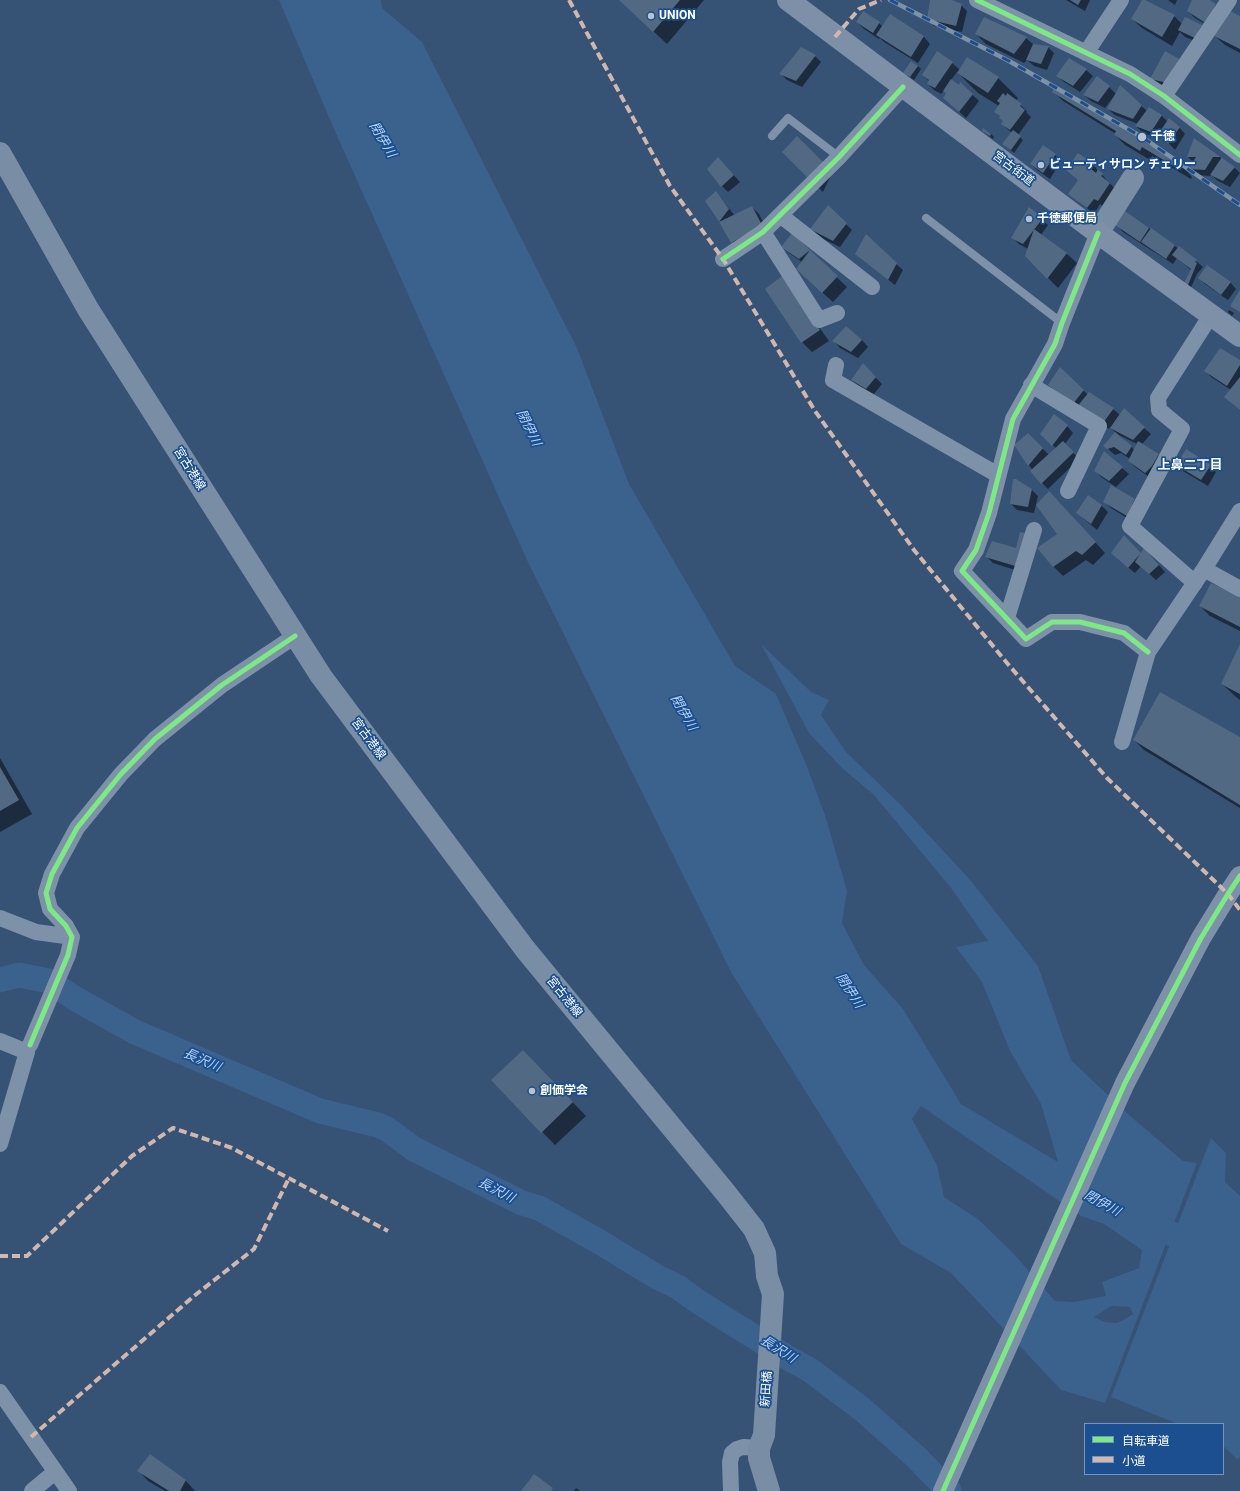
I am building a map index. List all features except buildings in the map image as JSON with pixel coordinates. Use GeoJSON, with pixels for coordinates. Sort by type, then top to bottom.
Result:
{"type":"FeatureCollection","features":[{"type":"Feature","properties":{"kind":"highway","name":"宮古街道"},"geometry":{"type":"LineString","coordinates":[[788,0],[1098,233],[1240,336]]}},
{"type":"Feature","properties":{"kind":"main road","name":"宮古港線"},"geometry":{"type":"LineString","coordinates":[[0,153],[88,309],[295,636],[322,676],[525,949],[754,1229],[765,1253],[767,1276],[773,1294]]}},
{"type":"Feature","properties":{"kind":"main road"},"geometry":{"type":"LineString","coordinates":[[1098,233],[1133,178]]}},
{"type":"Feature","properties":{"kind":"main road","name":"新田橋"},"geometry":{"type":"LineString","coordinates":[[762,1442],[773,1294]]}},
{"type":"Feature","properties":{"kind":"main road"},"geometry":{"type":"LineString","coordinates":[[762,1442],[759,1458],[769,1491]]}},
{"type":"Feature","properties":{"kind":"street"},"geometry":{"type":"LineString","coordinates":[[977,0],[1130,74],[1164,96],[1240,155]]}},
{"type":"Feature","properties":{"kind":"street"},"geometry":{"type":"LineString","coordinates":[[1086,52],[1121,0]]}},
{"type":"Feature","properties":{"kind":"street"},"geometry":{"type":"LineString","coordinates":[[1164,96],[1229,0]]}},
{"type":"Feature","properties":{"kind":"street"},"geometry":{"type":"LineString","coordinates":[[1233,0],[1240,4]]}},
{"type":"Feature","properties":{"kind":"street"},"geometry":{"type":"LineString","coordinates":[[723,259],[763,232],[839,157],[903,87]]}},
{"type":"Feature","properties":{"kind":"street"},"geometry":{"type":"LineString","coordinates":[[780,215],[872,287]]}},
{"type":"Feature","properties":{"kind":"street"},"geometry":{"type":"LineString","coordinates":[[763,232],[819,320],[838,313]]}},
{"type":"Feature","properties":{"kind":"street"},"geometry":{"type":"LineString","coordinates":[[1098,233],[1055,344],[1012,419],[989,513],[976,550],[962,571],[1026,639],[1052,622],[1080,622],[1124,633],[1148,652]]}},
{"type":"Feature","properties":{"kind":"street"},"geometry":{"type":"LineString","coordinates":[[1195,582],[1130,526],[1182,429],[1159,410],[1158,398],[1211,315]]}},
{"type":"Feature","properties":{"kind":"street"},"geometry":{"type":"LineString","coordinates":[[836,365],[833,380],[998,475]]}},
{"type":"Feature","properties":{"kind":"street"},"geometry":{"type":"LineString","coordinates":[[1031,385],[1099,426],[1068,491]]}},
{"type":"Feature","properties":{"kind":"street"},"geometry":{"type":"LineString","coordinates":[[1122,742],[1148,652],[1204,569],[1240,511]]}},
{"type":"Feature","properties":{"kind":"street"},"geometry":{"type":"LineString","coordinates":[[1007,618],[1034,530]]}},
{"type":"Feature","properties":{"kind":"street"},"geometry":{"type":"LineString","coordinates":[[1204,569],[1240,589]]}},
{"type":"Feature","properties":{"kind":"street"},"geometry":{"type":"LineString","coordinates":[[30,1045],[68,955],[72,937],[66,926],[50,909],[46,893],[52,874],[77,828],[121,774],[155,739],[222,685],[295,636]]}},
{"type":"Feature","properties":{"kind":"street"},"geometry":{"type":"LineString","coordinates":[[943,1491],[1126,1083],[1165,1006],[1214,916],[1240,876]]}},
{"type":"Feature","properties":{"kind":"street"},"geometry":{"type":"LineString","coordinates":[[0,918],[36,932],[72,937]]}},
{"type":"Feature","properties":{"kind":"street"},"geometry":{"type":"LineString","coordinates":[[0,1041],[27,1052],[0,1144]]}},
{"type":"Feature","properties":{"kind":"street"},"geometry":{"type":"LineString","coordinates":[[0,1392],[69,1491]]}},
{"type":"Feature","properties":{"kind":"street"},"geometry":{"type":"LineString","coordinates":[[731,1491],[730,1462],[732,1453],[737,1448],[762,1442]]}},
{"type":"Feature","properties":{"kind":"street"},"geometry":{"type":"LineString","coordinates":[[32,1491],[55,1472]]}},
{"type":"Feature","properties":{"kind":"lane"},"geometry":{"type":"LineString","coordinates":[[772,136],[788,118],[839,157]]}},
{"type":"Feature","properties":{"kind":"lane"},"geometry":{"type":"LineString","coordinates":[[926,218],[1062,323]]}},
{"type":"Feature","properties":{"kind":"water"},"geometry":{"type":"Polygon","coordinates":[[[279,0],[381,0],[382,8],[422,42],[577,348],[629,484],[735,666],[776,694],[806,764],[825,815],[847,891],[842,923],[864,965],[903,1009],[961,1104],[1058,1162],[1041,1104],[1010,1051],[982,982],[956,947],[988,941],[951,888],[874,795],[842,768],[809,733],[761,644],[811,692],[829,700],[821,715],[846,752],[901,805],[972,882],[1038,966],[1071,1060],[1129,1115],[1183,1161],[1197,1163],[1105,1403],[1061,1390],[951,1273],[901,1244],[731,972],[527,560],[334,129],[279,0]],[[921,1106],[912,1119],[937,1165],[944,1197],[978,1219],[1014,1254],[1055,1301],[1074,1302],[1106,1296],[1102,1282],[1139,1268],[1142,1250],[1104,1224],[1081,1216],[921,1106]],[[1111,1306],[1094,1317],[1105,1322],[1117,1323],[1133,1314],[1130,1307],[1111,1306]]]}},
{"type":"Feature","properties":{"kind":"water"},"geometry":{"type":"Polygon","coordinates":[[[1211,1138],[1226,1153],[1225,1182],[1240,1196],[1240,1458],[1237,1459],[1224,1447],[1224,1423],[1176,1423],[1111,1397],[1211,1138]]]}},
{"type":"Feature","properties":{"kind":"waterway","name":"長沢川"},"geometry":{"type":"LineString","coordinates":[[0,980],[19,975],[49,981],[74,998],[135,1032],[320,1111],[378,1125],[387,1129],[414,1149],[522,1203],[539,1208],[598,1241],[657,1277],[678,1287],[697,1301],[788,1358],[810,1370],[863,1410],[916,1457],[949,1491]]}},
{"type":"Feature","properties":{"kind":"waterway","name":"閉伊川"},"geometry":{"type":"LineString","coordinates":[[1139,1222],[1166,1231],[1240,1265]]}},
{"type":"Feature","properties":{"kind":"railway"},"geometry":{"type":"LineString","coordinates":[[890,0],[1009,61],[1142,137],[1240,205]]}},
{"type":"Feature","properties":{"kind":"marked path"},"geometry":{"type":"LineString","coordinates":[[569,0],[670,186],[723,259],[815,411],[914,550],[1007,663],[1107,778],[1228,894],[1240,910]]}},
{"type":"Feature","properties":{"kind":"marked path"},"geometry":{"type":"LineString","coordinates":[[835,37],[859,9],[881,0]]}},
{"type":"Feature","properties":{"kind":"marked path"},"geometry":{"type":"LineString","coordinates":[[0,1256],[27,1256],[132,1156],[173,1128],[232,1148],[388,1231]]}},
{"type":"Feature","properties":{"kind":"marked path"},"geometry":{"type":"LineString","coordinates":[[31,1437],[194,1296],[254,1249],[289,1178]]}},
{"type":"Feature","properties":{"kind":"cycle path"},"geometry":{"type":"LineString","coordinates":[[977,0],[1130,74],[1164,96],[1240,155]]}},
{"type":"Feature","properties":{"kind":"cycle path"},"geometry":{"type":"LineString","coordinates":[[723,259],[763,232],[839,157],[903,87]]}},
{"type":"Feature","properties":{"kind":"cycle path"},"geometry":{"type":"LineString","coordinates":[[1098,233],[1055,344],[1013,419],[989,513],[976,550],[962,571],[1026,639],[1052,622],[1080,622],[1124,633],[1148,652]]}},
{"type":"Feature","properties":{"kind":"cycle path"},"geometry":{"type":"LineString","coordinates":[[30,1045],[68,955],[72,937],[66,926],[50,909],[46,893],[52,874],[77,828],[121,774],[155,739],[222,685],[295,636]]}},
{"type":"Feature","properties":{"kind":"cycle path"},"geometry":{"type":"LineString","coordinates":[[943,1491],[1125,1083],[1201,938],[1240,876]]}},
{"type":"Feature","properties":{"kind":"place","name":"UNION"},"geometry":{"type":"Point","coordinates":[651,16]}},
{"type":"Feature","properties":{"kind":"place","name":"千徳"},"geometry":{"type":"Point","coordinates":[1142,137]}},
{"type":"Feature","properties":{"kind":"place","name":"ビューティサロン チェリー"},"geometry":{"type":"Point","coordinates":[1041,165]}},
{"type":"Feature","properties":{"kind":"place","name":"千徳郵便局"},"geometry":{"type":"Point","coordinates":[1029,219]}},
{"type":"Feature","properties":{"kind":"place","name":"創価学会"},"geometry":{"type":"Point","coordinates":[532,1091]}},
{"type":"Feature","properties":{"kind":"district","name":"上鼻二丁目"},"geometry":{"type":"Point","coordinates":[1190,466]}}]}
